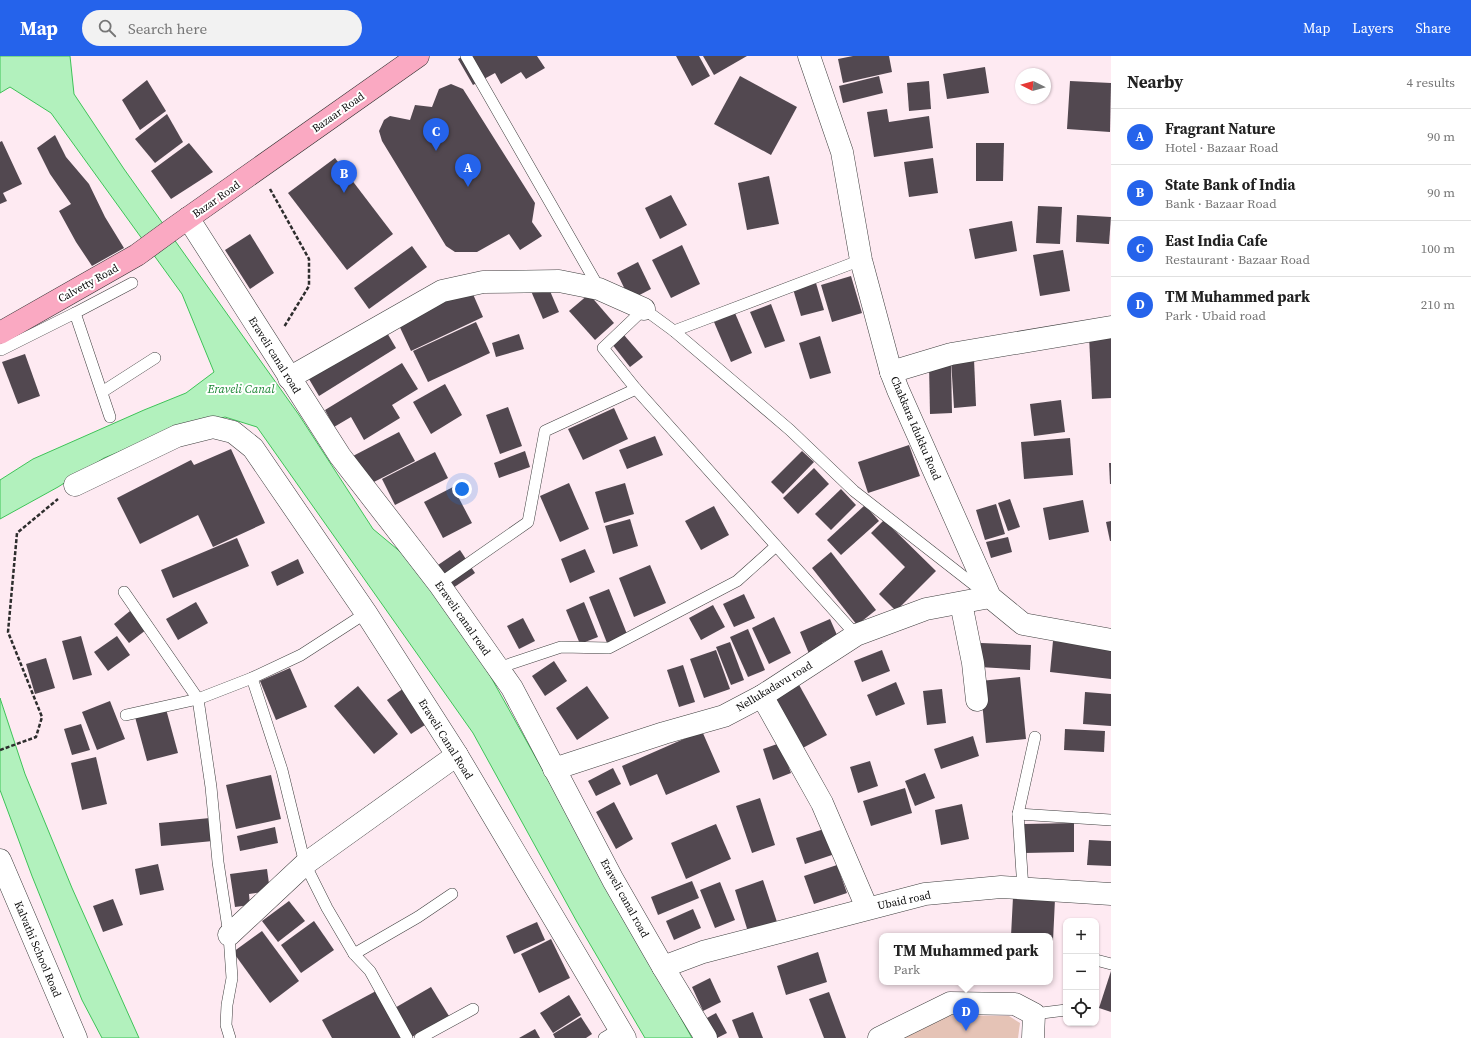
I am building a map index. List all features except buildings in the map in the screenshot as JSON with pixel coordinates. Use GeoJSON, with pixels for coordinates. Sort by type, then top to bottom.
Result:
{"type":"FeatureCollection","features":[{"type":"Feature","properties":{"kind":"street","name":"Bazaar Road"},"geometry":{"type":"LineString","coordinates":[[258,169],[418,56]]}},
{"type":"Feature","properties":{"kind":"street","name":"Chakkara Idukku Road"},"geometry":{"type":"LineString","coordinates":[[809,56],[842,152],[861,260],[891,372],[990,597],[1023,624],[1111,640]]}},
{"type":"Feature","properties":{"kind":"street","name":"Bazar Road"},"geometry":{"type":"LineString","coordinates":[[181,223],[258,169]]}},
{"type":"Feature","properties":{"kind":"street","name":"Calvetty Road"},"geometry":{"type":"LineString","coordinates":[[0,342],[137,255],[181,223]]}},
{"type":"Feature","properties":{"kind":"street","name":"Eraveli canal road"},"geometry":{"type":"LineString","coordinates":[[181,223],[271,350],[340,456],[439,584],[512,688],[614,880],[663,967],[706,1038]]}},
{"type":"Feature","properties":{"kind":"street"},"geometry":{"type":"LineString","coordinates":[[289,378],[442,290],[483,282],[559,281],[599,288],[644,309]]}},
{"type":"Feature","properties":{"kind":"street"},"geometry":{"type":"LineString","coordinates":[[891,372],[952,354],[1111,327]]}},
{"type":"Feature","properties":{"kind":"street","name":"Eraveli Canal Road"},"geometry":{"type":"LineString","coordinates":[[75,485],[177,436],[213,427],[233,432],[253,448],[366,613],[457,755],[616,1035]]}},
{"type":"Feature","properties":{"kind":"street","name":"Nellukadavu road"},"geometry":{"type":"LineString","coordinates":[[554,769],[664,733],[724,716],[762,696],[856,635],[926,609],[990,597]]}},
{"type":"Feature","properties":{"kind":"street"},"geometry":{"type":"LineString","coordinates":[[961,603],[977,700]]}},
{"type":"Feature","properties":{"kind":"street"},"geometry":{"type":"LineString","coordinates":[[762,696],[822,803],[867,908]]}},
{"type":"Feature","properties":{"kind":"street"},"geometry":{"type":"LineString","coordinates":[[229,935],[305,864],[457,755]]}},
{"type":"Feature","properties":{"kind":"street","name":"Kalvathi School Road"},"geometry":{"type":"LineString","coordinates":[[0,860],[76,1038]]}},
{"type":"Feature","properties":{"kind":"street","name":"Ubaid road"},"geometry":{"type":"LineString","coordinates":[[663,967],[703,952],[925,894],[1001,887],[1111,894]]}},
{"type":"Feature","properties":{"kind":"street"},"geometry":{"type":"LineString","coordinates":[[879,1038],[950,1003],[1016,1004],[1034,1014],[1032,1038]]}},
{"type":"Feature","properties":{"kind":"lane"},"geometry":{"type":"LineString","coordinates":[[466,56],[599,288]]}},
{"type":"Feature","properties":{"kind":"lane"},"geometry":{"type":"LineString","coordinates":[[674,331],[861,260]]}},
{"type":"Feature","properties":{"kind":"lane"},"geometry":{"type":"LineString","coordinates":[[0,342],[75,313],[132,283]]}},
{"type":"Feature","properties":{"kind":"lane"},"geometry":{"type":"LineString","coordinates":[[856,635],[636,389],[603,348],[644,309],[674,331],[790,430],[854,491],[990,597]]}},
{"type":"Feature","properties":{"kind":"lane"},"geometry":{"type":"LineString","coordinates":[[75,313],[110,417]]}},
{"type":"Feature","properties":{"kind":"lane"},"geometry":{"type":"LineString","coordinates":[[102,392],[155,358]]}},
{"type":"Feature","properties":{"kind":"lane"},"geometry":{"type":"LineString","coordinates":[[439,584],[528,522],[546,430],[636,389]]}},
{"type":"Feature","properties":{"kind":"lane"},"geometry":{"type":"LineString","coordinates":[[498,668],[561,647],[609,648],[737,581],[776,546]]}},
{"type":"Feature","properties":{"kind":"lane"},"geometry":{"type":"LineString","coordinates":[[124,592],[198,699],[211,787],[218,862],[229,935],[232,978],[227,1005],[226,1025],[230,1038]]}},
{"type":"Feature","properties":{"kind":"lane"},"geometry":{"type":"LineString","coordinates":[[126,715],[198,699],[252,678],[301,655],[366,613]]}},
{"type":"Feature","properties":{"kind":"lane"},"geometry":{"type":"LineString","coordinates":[[252,678],[282,770],[305,864],[327,908],[354,954],[370,971],[407,1038]]}},
{"type":"Feature","properties":{"kind":"lane"},"geometry":{"type":"LineString","coordinates":[[1023,888],[1018,814],[1035,737]]}},
{"type":"Feature","properties":{"kind":"lane"},"geometry":{"type":"LineString","coordinates":[[1018,814],[1111,820]]}},
{"type":"Feature","properties":{"kind":"lane"},"geometry":{"type":"LineString","coordinates":[[354,954],[418,917],[452,894]]}},
{"type":"Feature","properties":{"kind":"lane"},"geometry":{"type":"LineString","coordinates":[[1099,961],[1111,964]]}},
{"type":"Feature","properties":{"kind":"lane"},"geometry":{"type":"LineString","coordinates":[[420,1038],[473,1009]]}},
{"type":"Feature","properties":{"kind":"lane"},"geometry":{"type":"LineString","coordinates":[[1034,1014],[1063,1010]]}},
{"type":"Feature","properties":{"kind":"path"},"geometry":{"type":"LineString","coordinates":[[258,169],[310,259],[309,286],[271,350]]}},
{"type":"Feature","properties":{"kind":"path"},"geometry":{"type":"LineString","coordinates":[[0,750],[36,737],[42,717],[8,632],[17,533],[75,485]]}},
{"type":"Feature","properties":{"kind":"shaded area"},"geometry":{"type":"Polygon","coordinates":[[[944,1015],[1009,1016],[1020,1023],[1018,1038],[898,1038],[944,1015]]]}},
{"type":"Feature","properties":{"kind":"water","name":"Eraveli Canal"},"geometry":{"type":"Polygon","coordinates":[[[0,56],[70,56],[74,94],[124,169],[299,415],[373,529],[439,584],[692,1038],[645,1038],[577,922],[473,733],[257,427],[225,417],[158,436],[104,458],[58,487],[0,519],[0,480],[33,459],[186,393],[214,372],[182,294],[51,113],[10,87],[0,93],[0,56]]]}},
{"type":"Feature","properties":{"kind":"water"},"geometry":{"type":"Polygon","coordinates":[[[0,698],[25,774],[72,888],[139,1038],[102,1038],[82,1000],[32,876],[0,790],[0,698]]]}},
{"type":"Feature","properties":{"kind":"place","name":"East India Cafe"},"geometry":{"type":"Point","coordinates":[436,151]}},
{"type":"Feature","properties":{"kind":"place","name":"Fragrant Nature"},"geometry":{"type":"Point","coordinates":[468,187]}},
{"type":"Feature","properties":{"kind":"place","name":"State Bank of India"},"geometry":{"type":"Point","coordinates":[344,193]}},
{"type":"Feature","properties":{"kind":"place","name":"TM Muhammed park"},"geometry":{"type":"Point","coordinates":[966,1031]}}]}
